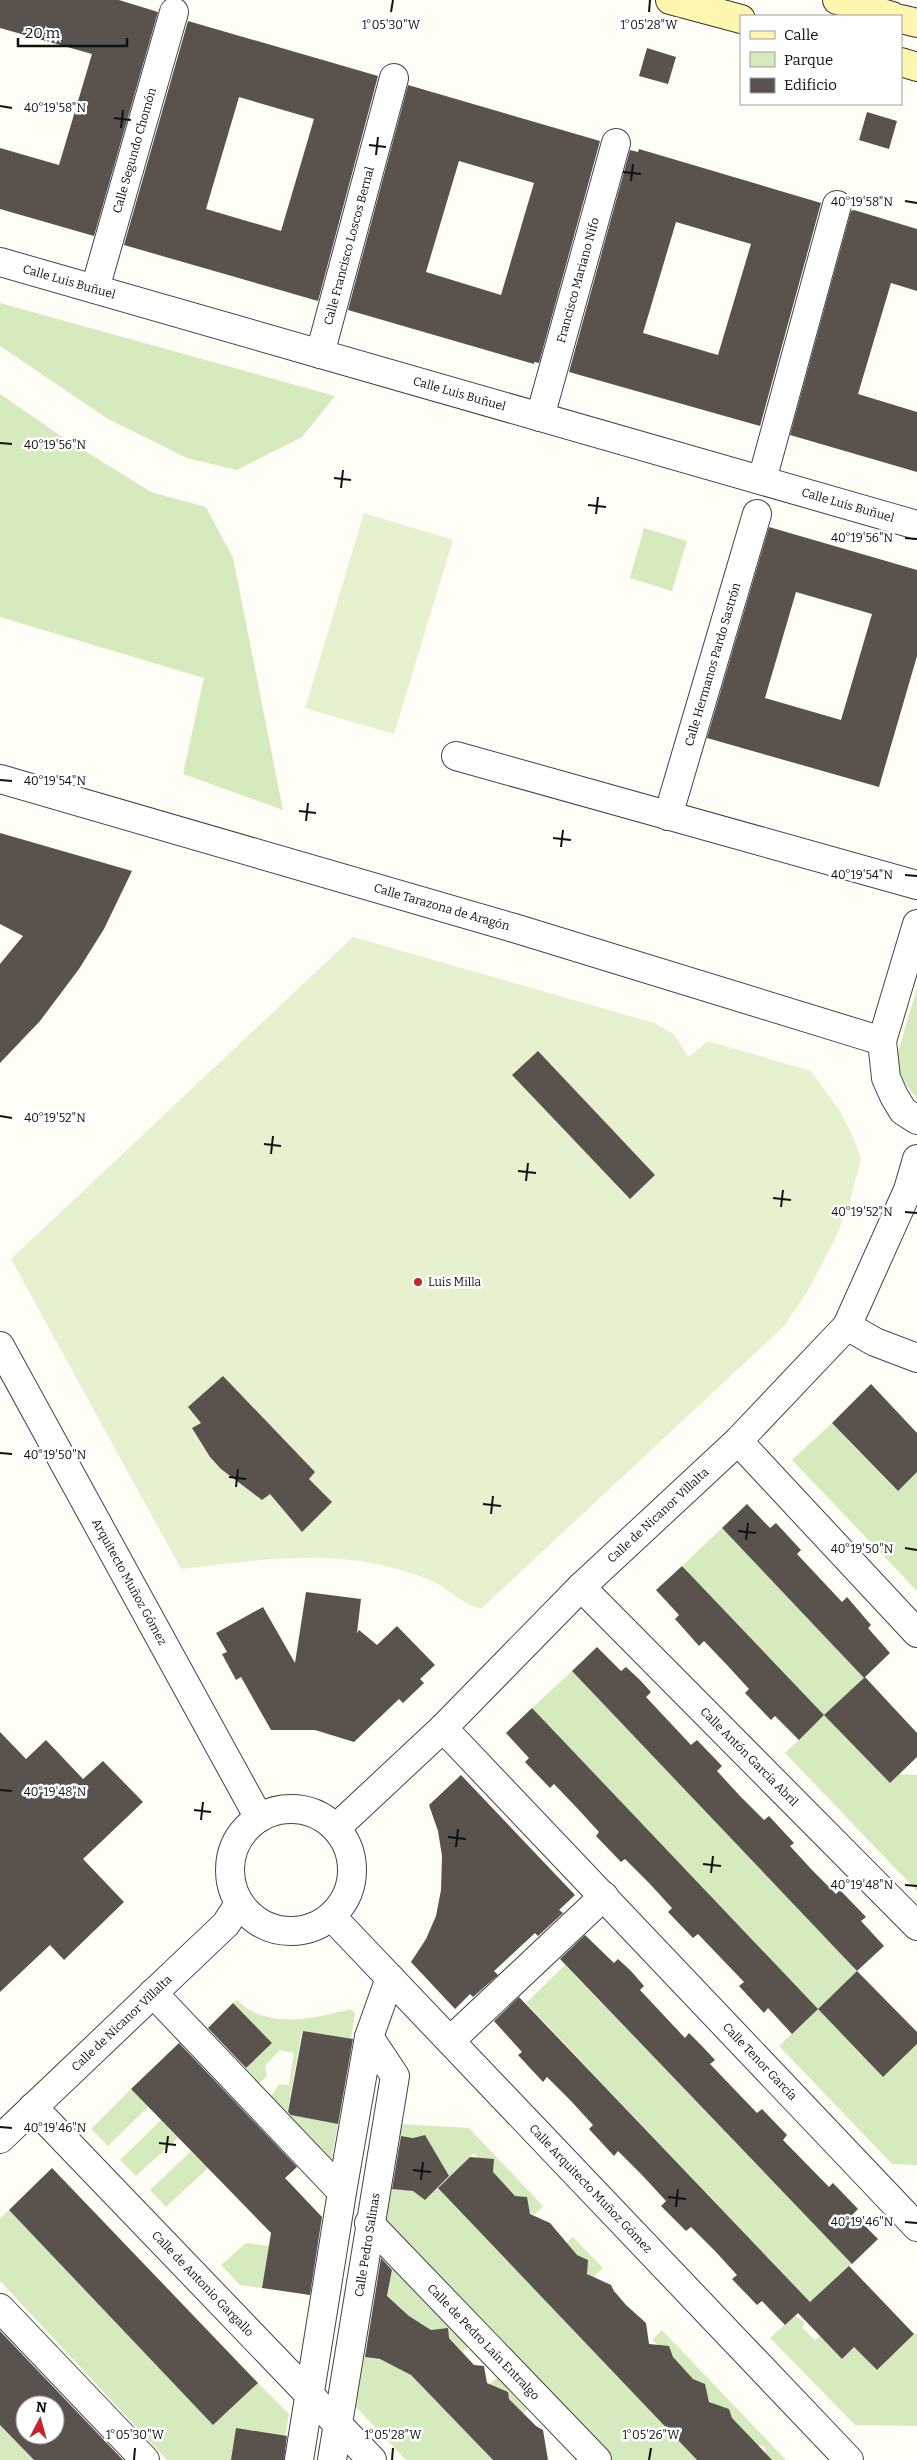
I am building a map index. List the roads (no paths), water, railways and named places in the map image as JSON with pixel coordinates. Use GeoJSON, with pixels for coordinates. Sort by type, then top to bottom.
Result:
{"type":"FeatureCollection","features":[{"type":"Feature","properties":{"kind":"main road"},"geometry":{"type":"LineString","coordinates":[[670,0],[740,19]]}},
{"type":"Feature","properties":{"kind":"main road"},"geometry":{"type":"LineString","coordinates":[[837,0],[889,15]]}},
{"type":"Feature","properties":{"kind":"main road"},"geometry":{"type":"LineString","coordinates":[[902,19],[917,23]]}},
{"type":"Feature","properties":{"kind":"main road"},"geometry":{"type":"LineString","coordinates":[[902,62],[917,67]]}},
{"type":"Feature","properties":{"kind":"street","name":"Calle Segundo Chomón"},"geometry":{"type":"LineString","coordinates":[[95,289],[174,12]]}},
{"type":"Feature","properties":{"kind":"street","name":"Calle Francisco Loscos Bernal"},"geometry":{"type":"LineString","coordinates":[[320,354],[394,78]]}},
{"type":"Feature","properties":{"kind":"street","name":"Francisco Mariano Nifo"},"geometry":{"type":"LineString","coordinates":[[540,417],[616,143]]}},
{"type":"Feature","properties":{"kind":"street"},"geometry":{"type":"LineString","coordinates":[[762,480],[837,205]]}},
{"type":"Feature","properties":{"kind":"street","name":"Calle Luis Buñuel"},"geometry":{"type":"LineString","coordinates":[[0,262],[917,525]]}},
{"type":"Feature","properties":{"kind":"street","name":"Calle Hermanos Pardo Sastrón"},"geometry":{"type":"LineString","coordinates":[[668,816],[757,514]]}},
{"type":"Feature","properties":{"kind":"street"},"geometry":{"type":"LineString","coordinates":[[456,756],[917,885]]}},
{"type":"Feature","properties":{"kind":"street","name":"Calle Tarazona de Aragón"},"geometry":{"type":"LineString","coordinates":[[0,779],[514,928],[882,1041]]}},
{"type":"Feature","properties":{"kind":"street"},"geometry":{"type":"LineString","coordinates":[[917,924],[882,1041],[886,1078],[903,1111],[917,1120]]}},
{"type":"Feature","properties":{"kind":"street","name":"Calle de Nicanor Villalta"},"geometry":{"type":"LineString","coordinates":[[336,1828],[443,1728],[581,1587],[738,1441],[847,1326],[908,1190],[917,1159]]}},
{"type":"Feature","properties":{"kind":"street"},"geometry":{"type":"LineString","coordinates":[[847,1326],[875,1342],[917,1358]]}},
{"type":"Feature","properties":{"kind":"street","name":"Arquitecto Muñoz Gómez"},"geometry":{"type":"LineString","coordinates":[[0,1346],[259,1818]]}},
{"type":"Feature","properties":{"kind":"street"},"geometry":{"type":"LineString","coordinates":[[738,1441],[917,1633]]}},
{"type":"Feature","properties":{"kind":"street","name":"Calle Antón García Abril"},"geometry":{"type":"LineString","coordinates":[[581,1587],[917,1926]]}},
{"type":"Feature","properties":{"kind":"street","name":"Calle Tenor García"},"geometry":{"type":"LineString","coordinates":[[443,1728],[917,2227]]}},
{"type":"Feature","properties":{"kind":"street"},"geometry":{"type":"LineString","coordinates":[[292,1808],[320,1816],[336,1828],[349,1848],[353,1868],[351,1889],[342,1906],[332,1917],[309,1930],[289,1932],[270,1928],[251,1918],[239,1904],[231,1884],[229,1865],[235,1846],[245,1830],[259,1818],[275,1811],[292,1808]]}},
{"type":"Feature","properties":{"kind":"street"},"geometry":{"type":"LineString","coordinates":[[451,2040],[604,1896]]}},
{"type":"Feature","properties":{"kind":"street","name":"Calle de Nicanor Villalta"},"geometry":{"type":"LineString","coordinates":[[0,2139],[226,1924],[239,1904]]}},
{"type":"Feature","properties":{"kind":"street","name":"Calle Arquitecto Muñoz Gómez"},"geometry":{"type":"LineString","coordinates":[[332,1917],[849,2460]]}},
{"type":"Feature","properties":{"kind":"street"},"geometry":{"type":"LineString","coordinates":[[299,2460],[369,2037],[390,1978]]}},
{"type":"Feature","properties":{"kind":"street"},"geometry":{"type":"LineString","coordinates":[[153,1993],[342,2192]]}},
{"type":"Feature","properties":{"kind":"street","name":"Calle Pedro Salinas"},"geometry":{"type":"LineString","coordinates":[[332,2460],[395,2076],[369,2037]]}},
{"type":"Feature","properties":{"kind":"street","name":"Calle de Antonio Gargallo"},"geometry":{"type":"LineString","coordinates":[[33,2107],[372,2460]]}},
{"type":"Feature","properties":{"kind":"street","name":"Calle de Pedro Laín Entralgo"},"geometry":{"type":"LineString","coordinates":[[370,2223],[597,2460]]}},
{"type":"Feature","properties":{"kind":"street"},"geometry":{"type":"LineString","coordinates":[[0,2308],[145,2460]]}},
{"type":"Feature","properties":{"kind":"place","name":"Luis Milla"},"geometry":{"type":"Point","coordinates":[418,1282]}}]}
